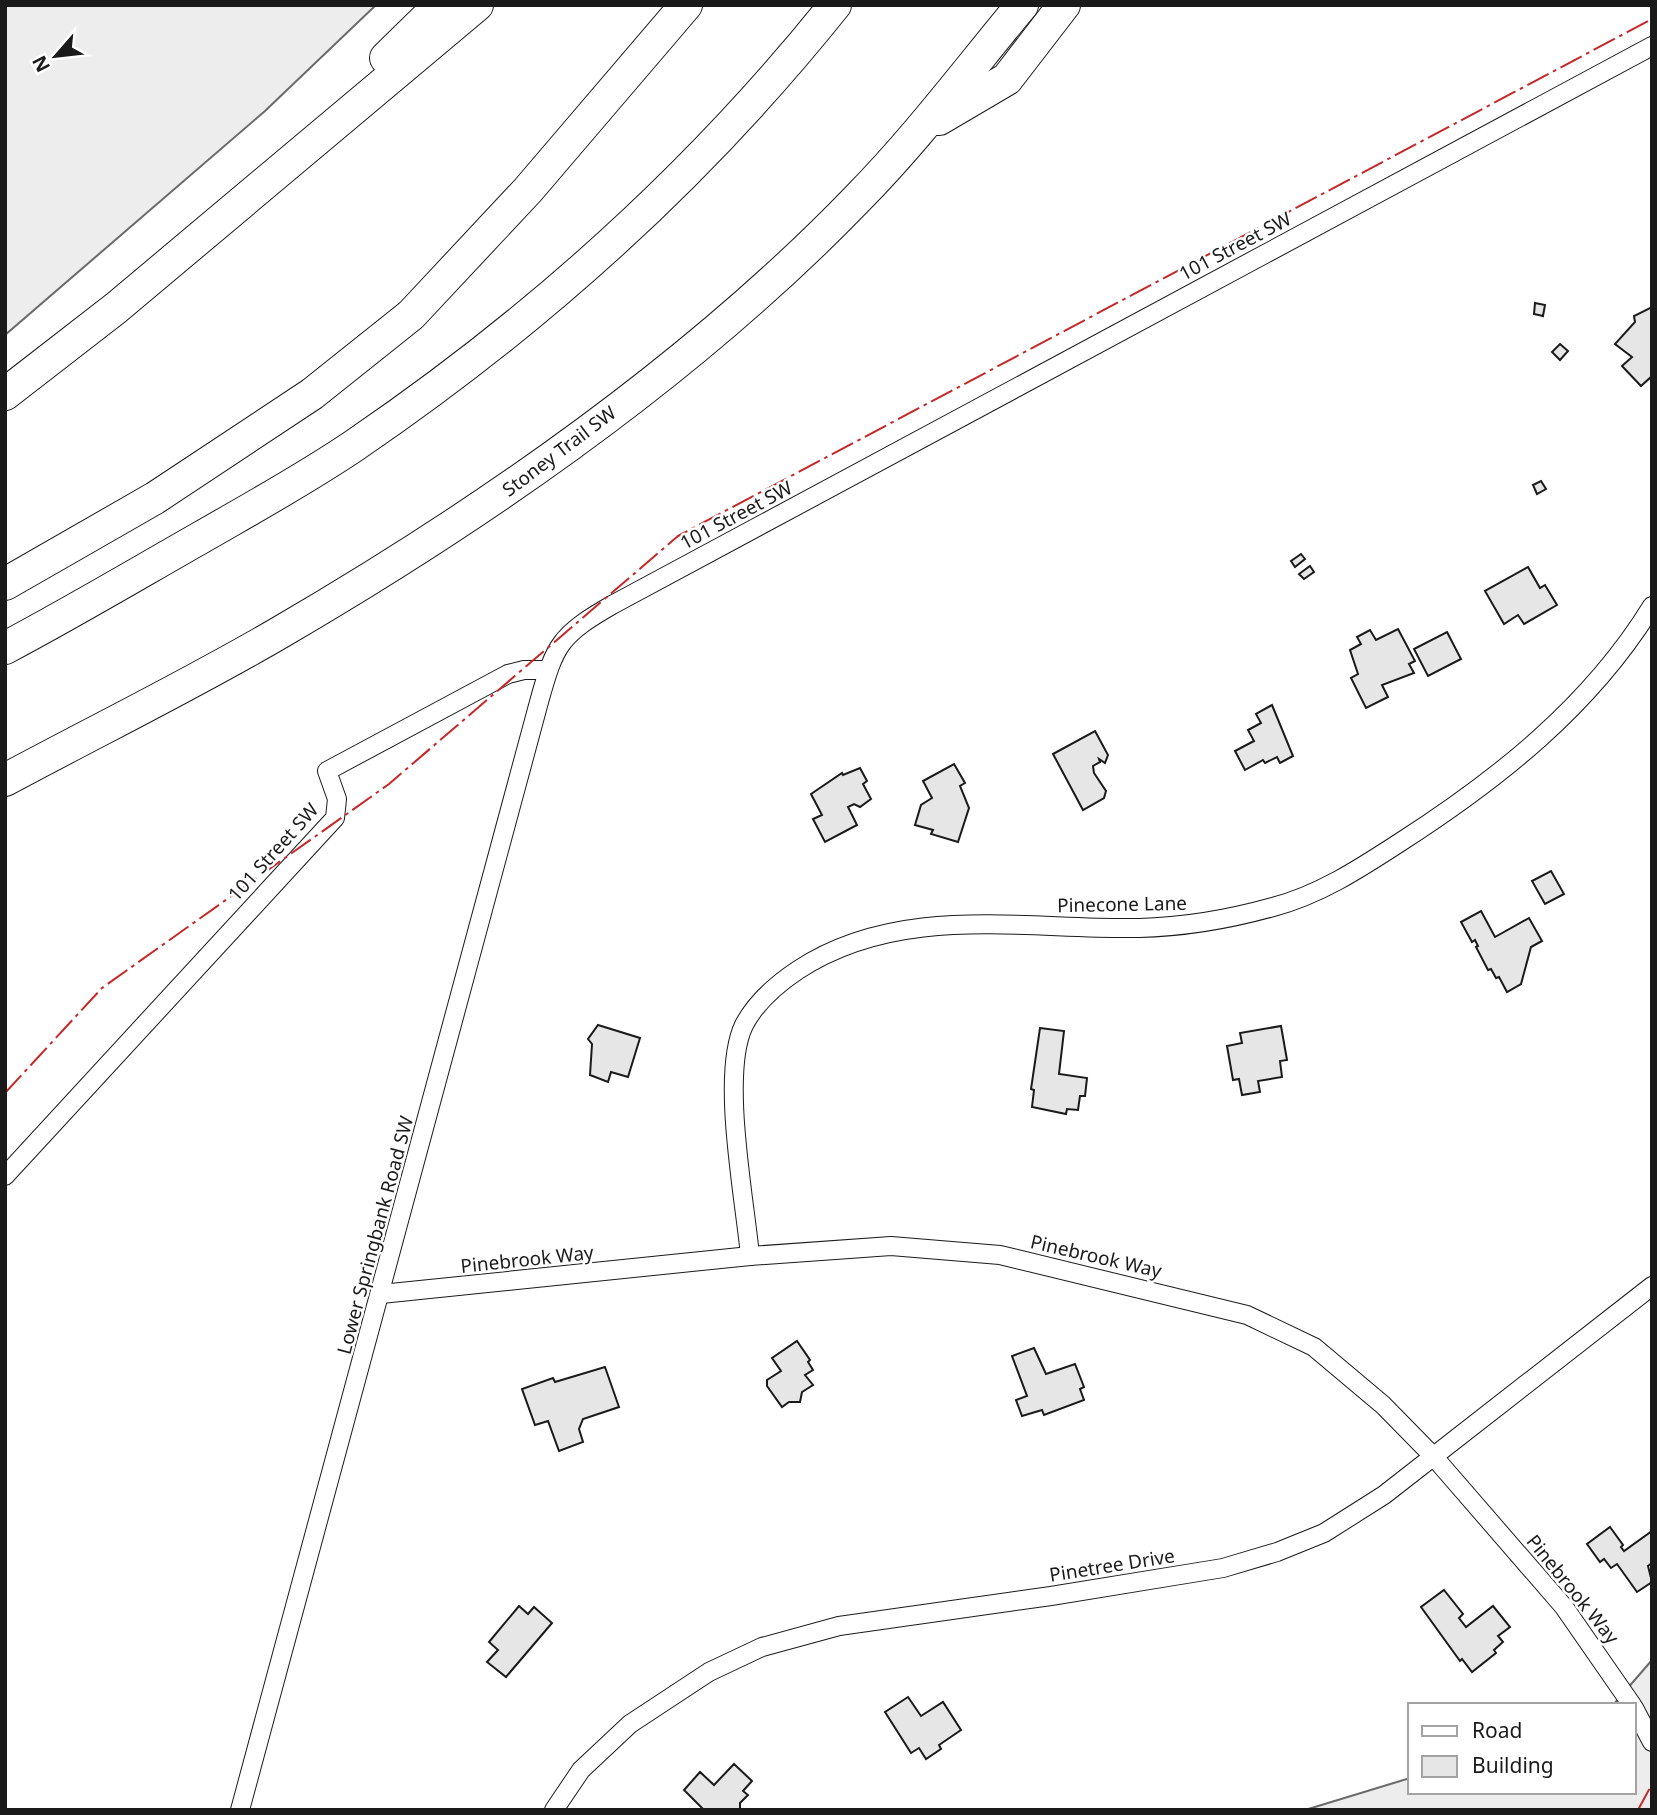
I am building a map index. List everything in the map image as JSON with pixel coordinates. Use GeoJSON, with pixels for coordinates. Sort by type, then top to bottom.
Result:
{"type":"FeatureCollection","features":[{"type":"Feature","properties":{"kind":"highway"},"geometry":{"type":"LineString","coordinates":[[194,242],[440,5]]}},
{"type":"Feature","properties":{"kind":"highway"},"geometry":{"type":"LineString","coordinates":[[5,394],[194,242],[477,5]]}},
{"type":"Feature","properties":{"kind":"highway"},"geometry":{"type":"LineString","coordinates":[[5,584],[155,498],[222,454],[312,394],[411,315],[528,190],[686,5]]}},
{"type":"Feature","properties":{"kind":"highway"},"geometry":{"type":"LineString","coordinates":[[5,648],[203,537],[354,446],[485,349],[595,258],[690,169],[765,88],[835,5]]}},
{"type":"Feature","properties":{"kind":"highway","name":"Stoney Trail SW"},"geometry":{"type":"LineString","coordinates":[[5,780],[279,633],[494,500],[661,374],[759,293],[858,199],[919,131],[1022,5]]}},
{"type":"Feature","properties":{"kind":"highway"},"geometry":{"type":"LineString","coordinates":[[919,131],[1007,79],[1064,5]]}},
{"type":"Feature","properties":{"kind":"street","name":"101 Street SW"},"geometry":{"type":"LineString","coordinates":[[5,1176],[335,818],[338,806],[327,771],[508,674],[548,670],[561,640],[596,615],[1652,46]]}},
{"type":"Feature","properties":{"kind":"street","name":"Pinecone Lane"},"geometry":{"type":"LineString","coordinates":[[750,1256],[736,1119],[734,1062],[744,1026],[757,1006],[789,977],[852,943],[905,928],[948,924],[1140,928],[1179,925],[1265,909],[1320,890],[1459,804],[1530,747],[1609,667],[1652,606]]}},
{"type":"Feature","properties":{"kind":"street","name":"Lower Springbank Road SW"},"geometry":{"type":"LineString","coordinates":[[240,1810],[548,670]]}},
{"type":"Feature","properties":{"kind":"street","name":"Pinebrook Way"},"geometry":{"type":"LineString","coordinates":[[381,1294],[750,1256],[881,1246],[948,1248],[1000,1255],[1224,1307],[1270,1324],[1314,1346],[1359,1382],[1434,1457],[1564,1607],[1630,1703]]}},
{"type":"Feature","properties":{"kind":"street","name":"Pinetree Drive"},"geometry":{"type":"LineString","coordinates":[[554,1810],[581,1770],[630,1724],[709,1672],[753,1651],[839,1626],[1190,1574],[1253,1560],[1303,1543],[1343,1522],[1434,1457],[1652,1286]]}},
{"type":"Feature","properties":{"kind":"street","name":"Pinebrook Way"},"geometry":{"type":"LineString","coordinates":[[1636,1713],[1652,1742]]}},
{"type":"Feature","properties":{"kind":"shaded area"},"geometry":{"type":"Polygon","coordinates":[[[5,5],[376,5],[265,111],[5,335],[5,5]]]}},
{"type":"Feature","properties":{"kind":"shaded area"},"geometry":{"type":"Polygon","coordinates":[[[1652,1660],[1652,1810],[1305,1810],[1408,1779],[1408,1794],[1636,1794],[1636,1703],[1615,1703],[1652,1660]]]}},
{"type":"Feature","properties":{"kind":"building"},"geometry":{"type":"Polygon","coordinates":[[[1535,303],[1545,305],[1543,316],[1534,314],[1535,303]]]}},
{"type":"Feature","properties":{"kind":"building"},"geometry":{"type":"Polygon","coordinates":[[[1652,307],[1652,376],[1641,386],[1622,366],[1632,357],[1615,344],[1635,322],[1634,316],[1652,307]]]}},
{"type":"Feature","properties":{"kind":"building"},"geometry":{"type":"Polygon","coordinates":[[[1560,344],[1568,351],[1560,360],[1552,352],[1560,344]]]}},
{"type":"Feature","properties":{"kind":"building"},"geometry":{"type":"Polygon","coordinates":[[[1541,481],[1546,489],[1537,494],[1533,485],[1541,481]]]}},
{"type":"Feature","properties":{"kind":"building"},"geometry":{"type":"Polygon","coordinates":[[[1301,554],[1305,559],[1295,567],[1291,561],[1301,554]]]}},
{"type":"Feature","properties":{"kind":"building"},"geometry":{"type":"Polygon","coordinates":[[[1310,566],[1314,572],[1304,579],[1299,574],[1310,566]]]}},
{"type":"Feature","properties":{"kind":"building"},"geometry":{"type":"Polygon","coordinates":[[[1528,567],[1540,588],[1545,585],[1557,605],[1524,624],[1518,615],[1504,624],[1485,591],[1528,567]]]}},
{"type":"Feature","properties":{"kind":"building"},"geometry":{"type":"Polygon","coordinates":[[[1398,629],[1415,661],[1409,664],[1414,673],[1382,685],[1388,697],[1366,708],[1351,678],[1358,674],[1350,650],[1361,644],[1357,637],[1370,630],[1376,640],[1398,629]]]}},
{"type":"Feature","properties":{"kind":"building"},"geometry":{"type":"Polygon","coordinates":[[[1447,632],[1461,659],[1428,676],[1414,649],[1447,632]]]}},
{"type":"Feature","properties":{"kind":"building"},"geometry":{"type":"Polygon","coordinates":[[[1272,705],[1293,756],[1280,763],[1277,757],[1265,763],[1263,760],[1245,770],[1235,751],[1254,741],[1248,730],[1261,723],[1256,714],[1272,705]]]}},
{"type":"Feature","properties":{"kind":"building"},"geometry":{"type":"Polygon","coordinates":[[[1095,731],[1108,755],[1105,763],[1099,759],[1100,762],[1093,766],[1094,773],[1106,791],[1104,798],[1083,810],[1053,754],[1095,731]]]}},
{"type":"Feature","properties":{"kind":"building"},"geometry":{"type":"Polygon","coordinates":[[[954,764],[965,783],[960,786],[969,808],[958,842],[931,834],[933,830],[915,825],[921,805],[932,798],[923,781],[954,764]]]}},
{"type":"Feature","properties":{"kind":"building"},"geometry":{"type":"Polygon","coordinates":[[[860,768],[867,781],[863,784],[871,799],[860,807],[854,804],[848,807],[857,825],[825,842],[813,819],[822,815],[811,794],[842,773],[843,775],[860,768]]]}},
{"type":"Feature","properties":{"kind":"building"},"geometry":{"type":"Polygon","coordinates":[[[1551,871],[1564,894],[1545,904],[1532,881],[1551,871]]]}},
{"type":"Feature","properties":{"kind":"building"},"geometry":{"type":"Polygon","coordinates":[[[1481,911],[1495,937],[1529,918],[1542,941],[1531,947],[1521,984],[1507,992],[1499,977],[1496,978],[1491,969],[1488,970],[1475,940],[1472,942],[1461,922],[1481,911]]]}},
{"type":"Feature","properties":{"kind":"building"},"geometry":{"type":"Polygon","coordinates":[[[598,1025],[640,1038],[628,1077],[611,1072],[608,1082],[590,1075],[592,1044],[588,1039],[598,1025]]]}},
{"type":"Feature","properties":{"kind":"building"},"geometry":{"type":"Polygon","coordinates":[[[1281,1026],[1287,1060],[1280,1061],[1282,1077],[1258,1081],[1260,1092],[1242,1095],[1239,1079],[1233,1080],[1227,1046],[1242,1043],[1240,1033],[1281,1026]]]}},
{"type":"Feature","properties":{"kind":"building"},"geometry":{"type":"Polygon","coordinates":[[[1040,1028],[1064,1031],[1059,1074],[1087,1078],[1085,1096],[1080,1096],[1078,1110],[1067,1109],[1066,1114],[1032,1107],[1034,1090],[1031,1089],[1040,1028]]]}},
{"type":"Feature","properties":{"kind":"building"},"geometry":{"type":"Polygon","coordinates":[[[797,1341],[810,1360],[808,1362],[813,1370],[805,1375],[813,1385],[802,1392],[800,1402],[789,1402],[782,1407],[767,1386],[767,1380],[781,1371],[772,1358],[797,1341]]]}},
{"type":"Feature","properties":{"kind":"building"},"geometry":{"type":"Polygon","coordinates":[[[1034,1348],[1046,1374],[1075,1364],[1084,1387],[1080,1389],[1084,1400],[1044,1415],[1042,1410],[1022,1416],[1016,1400],[1027,1396],[1012,1356],[1034,1348]]]}},
{"type":"Feature","properties":{"kind":"building"},"geometry":{"type":"Polygon","coordinates":[[[605,1367],[619,1407],[583,1419],[579,1429],[583,1442],[559,1451],[548,1421],[535,1425],[522,1389],[553,1378],[555,1382],[605,1367]]]}},
{"type":"Feature","properties":{"kind":"building"},"geometry":{"type":"Polygon","coordinates":[[[1610,1527],[1623,1545],[1621,1547],[1624,1551],[1652,1531],[1652,1563],[1648,1566],[1652,1582],[1637,1592],[1617,1564],[1611,1568],[1604,1559],[1600,1562],[1587,1544],[1610,1527]]]}},
{"type":"Feature","properties":{"kind":"building"},"geometry":{"type":"Polygon","coordinates":[[[1444,1590],[1463,1614],[1459,1618],[1466,1627],[1493,1606],[1510,1627],[1498,1636],[1503,1642],[1494,1650],[1496,1653],[1472,1672],[1462,1659],[1460,1661],[1421,1607],[1444,1590]]]}},
{"type":"Feature","properties":{"kind":"building"},"geometry":{"type":"Polygon","coordinates":[[[519,1606],[528,1614],[534,1607],[552,1623],[506,1677],[487,1662],[498,1650],[489,1642],[519,1606]]]}},
{"type":"Feature","properties":{"kind":"building"},"geometry":{"type":"Polygon","coordinates":[[[908,1697],[921,1716],[943,1702],[961,1730],[939,1745],[941,1749],[926,1759],[919,1748],[911,1753],[885,1712],[908,1697]]]}},
{"type":"Feature","properties":{"kind":"building"},"geometry":{"type":"Polygon","coordinates":[[[734,1764],[752,1781],[743,1791],[748,1795],[740,1803],[740,1810],[703,1809],[684,1790],[700,1772],[714,1785],[734,1764]]]}},
{"type":"Feature","properties":{"kind":"power"},"geometry":{"type":"LineString","coordinates":[[5,1093],[102,988],[389,784],[678,536],[1652,19]]}},
{"type":"Feature","properties":{"kind":"power"},"geometry":{"type":"LineString","coordinates":[[1638,1810],[1652,1784]]}}]}
